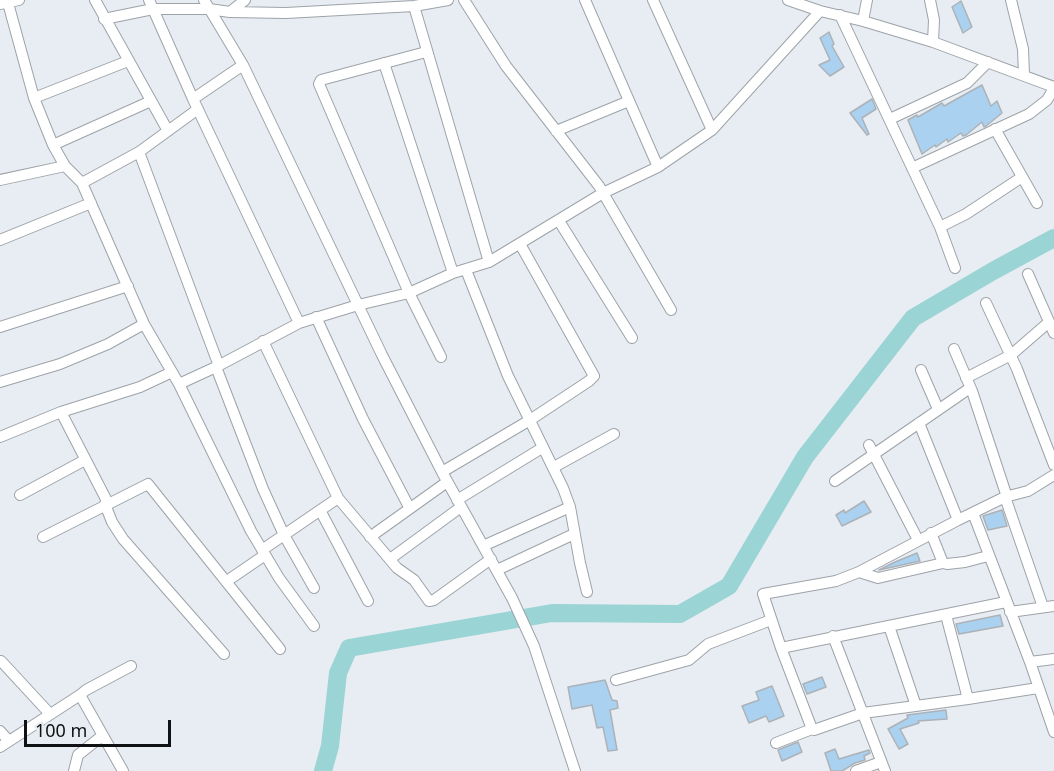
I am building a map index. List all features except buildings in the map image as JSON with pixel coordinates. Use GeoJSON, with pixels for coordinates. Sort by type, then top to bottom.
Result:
{"type":"FeatureCollection","features":[{"type":"Feature","properties":{"kind":"street"},"geometry":{"type":"LineString","coordinates":[[20,0],[4,3],[34,98],[53,145],[65,166],[82,183],[144,324],[179,384],[251,531],[279,578],[314,626]]}},
{"type":"Feature","properties":{"kind":"street"},"geometry":{"type":"LineString","coordinates":[[95,0],[168,131]]}},
{"type":"Feature","properties":{"kind":"street"},"geometry":{"type":"LineString","coordinates":[[230,12],[245,0]]}},
{"type":"Feature","properties":{"kind":"street"},"geometry":{"type":"LineString","coordinates":[[322,0],[322,12]]}},
{"type":"Feature","properties":{"kind":"street"},"geometry":{"type":"LineString","coordinates":[[104,19],[151,5],[206,4],[230,12],[322,12],[414,6],[447,0]]}},
{"type":"Feature","properties":{"kind":"street"},"geometry":{"type":"LineString","coordinates":[[464,0],[506,66],[599,186],[671,310]]}},
{"type":"Feature","properties":{"kind":"street"},"geometry":{"type":"LineString","coordinates":[[585,0],[658,167]]}},
{"type":"Feature","properties":{"kind":"street"},"geometry":{"type":"LineString","coordinates":[[653,0],[712,130]]}},
{"type":"Feature","properties":{"kind":"street"},"geometry":{"type":"LineString","coordinates":[[788,0],[933,42],[1054,88],[1047,100],[1029,114],[912,168]]}},
{"type":"Feature","properties":{"kind":"street"},"geometry":{"type":"LineString","coordinates":[[863,21],[867,0]]}},
{"type":"Feature","properties":{"kind":"street"},"geometry":{"type":"LineString","coordinates":[[930,0],[934,20],[933,42]]}},
{"type":"Feature","properties":{"kind":"street"},"geometry":{"type":"LineString","coordinates":[[1011,0],[1023,49],[1024,75]]}},
{"type":"Feature","properties":{"kind":"street"},"geometry":{"type":"LineString","coordinates":[[206,4],[243,65],[357,305],[444,477],[512,597],[534,646],[575,771]]}},
{"type":"Feature","properties":{"kind":"street"},"geometry":{"type":"LineString","coordinates":[[151,5],[195,104],[299,323]]}},
{"type":"Feature","properties":{"kind":"street"},"geometry":{"type":"LineString","coordinates":[[414,6],[489,262]]}},
{"type":"Feature","properties":{"kind":"street"},"geometry":{"type":"LineString","coordinates":[[179,384],[299,323],[357,305],[410,293],[453,273],[489,262],[603,193],[658,167],[712,130],[820,11]]}},
{"type":"Feature","properties":{"kind":"street"},"geometry":{"type":"LineString","coordinates":[[840,15],[940,227],[955,268]]}},
{"type":"Feature","properties":{"kind":"street"},"geometry":{"type":"LineString","coordinates":[[426,52],[321,80],[319,84],[410,293],[441,357]]}},
{"type":"Feature","properties":{"kind":"street"},"geometry":{"type":"LineString","coordinates":[[34,98],[128,61]]}},
{"type":"Feature","properties":{"kind":"street"},"geometry":{"type":"LineString","coordinates":[[890,119],[967,83],[988,62]]}},
{"type":"Feature","properties":{"kind":"street"},"geometry":{"type":"LineString","coordinates":[[384,63],[453,273]]}},
{"type":"Feature","properties":{"kind":"street"},"geometry":{"type":"LineString","coordinates":[[82,183],[139,153],[168,131],[195,104],[243,65]]}},
{"type":"Feature","properties":{"kind":"street"},"geometry":{"type":"LineString","coordinates":[[53,145],[151,101]]}},
{"type":"Feature","properties":{"kind":"street"},"geometry":{"type":"LineString","coordinates":[[556,130],[629,101]]}},
{"type":"Feature","properties":{"kind":"street"},"geometry":{"type":"LineString","coordinates":[[996,129],[1037,202]]}},
{"type":"Feature","properties":{"kind":"street"},"geometry":{"type":"LineString","coordinates":[[139,153],[247,449],[284,534],[314,588]]}},
{"type":"Feature","properties":{"kind":"street"},"geometry":{"type":"LineString","coordinates":[[0,180],[65,166]]}},
{"type":"Feature","properties":{"kind":"street"},"geometry":{"type":"LineString","coordinates":[[940,227],[966,214],[1022,177]]}},
{"type":"Feature","properties":{"kind":"street"},"geometry":{"type":"LineString","coordinates":[[0,240],[91,203]]}},
{"type":"Feature","properties":{"kind":"street"},"geometry":{"type":"LineString","coordinates":[[559,221],[632,338]]}},
{"type":"Feature","properties":{"kind":"street"},"geometry":{"type":"LineString","coordinates":[[370,537],[444,477],[594,376],[520,244]]}},
{"type":"Feature","properties":{"kind":"street"},"geometry":{"type":"LineString","coordinates":[[466,270],[508,376],[542,448],[554,467],[570,507],[587,592]]}},
{"type":"Feature","properties":{"kind":"street"},"geometry":{"type":"LineString","coordinates":[[1028,274],[1054,333]]}},
{"type":"Feature","properties":{"kind":"street"},"geometry":{"type":"LineString","coordinates":[[0,327],[128,286]]}},
{"type":"Feature","properties":{"kind":"street"},"geometry":{"type":"LineString","coordinates":[[986,303],[1011,355],[1054,465]]}},
{"type":"Feature","properties":{"kind":"street"},"geometry":{"type":"LineString","coordinates":[[316,317],[363,419],[409,507]]}},
{"type":"Feature","properties":{"kind":"street"},"geometry":{"type":"LineString","coordinates":[[835,481],[872,450],[919,423],[968,383],[1011,355],[1049,322]]}},
{"type":"Feature","properties":{"kind":"street"},"geometry":{"type":"LineString","coordinates":[[0,382],[60,364],[108,344],[144,324]]}},
{"type":"Feature","properties":{"kind":"street"},"geometry":{"type":"LineString","coordinates":[[263,341],[338,498],[346,504],[397,568],[414,580],[429,602],[490,559]]}},
{"type":"Feature","properties":{"kind":"street"},"geometry":{"type":"LineString","coordinates":[[781,648],[946,615],[1008,607],[1048,606],[1006,497],[968,383],[954,349]]}},
{"type":"Feature","properties":{"kind":"street"},"geometry":{"type":"LineString","coordinates":[[921,370],[938,409]]}},
{"type":"Feature","properties":{"kind":"street"},"geometry":{"type":"LineString","coordinates":[[0,437],[61,412],[140,387],[172,372]]}},
{"type":"Feature","properties":{"kind":"street"},"geometry":{"type":"LineString","coordinates":[[61,412],[107,503],[112,522],[123,539],[224,654]]}},
{"type":"Feature","properties":{"kind":"street"},"geometry":{"type":"LineString","coordinates":[[919,423],[958,520]]}},
{"type":"Feature","properties":{"kind":"street"},"geometry":{"type":"LineString","coordinates":[[554,467],[614,434]]}},
{"type":"Feature","properties":{"kind":"street"},"geometry":{"type":"LineString","coordinates":[[390,559],[459,503],[542,448]]}},
{"type":"Feature","properties":{"kind":"street"},"geometry":{"type":"LineString","coordinates":[[872,450],[918,540]]}},
{"type":"Feature","properties":{"kind":"street"},"geometry":{"type":"LineString","coordinates":[[20,495],[85,460]]}},
{"type":"Feature","properties":{"kind":"street"},"geometry":{"type":"LineString","coordinates":[[812,729],[763,597],[765,592],[793,590],[836,581],[859,572],[958,520],[1006,497],[1028,491],[1054,475]]}},
{"type":"Feature","properties":{"kind":"street"},"geometry":{"type":"LineString","coordinates":[[44,537],[145,484],[150,485],[280,649]]}},
{"type":"Feature","properties":{"kind":"street"},"geometry":{"type":"LineString","coordinates":[[227,581],[264,553],[284,534],[338,498]]}},
{"type":"Feature","properties":{"kind":"street"},"geometry":{"type":"LineString","coordinates":[[483,546],[570,507]]}},
{"type":"Feature","properties":{"kind":"street"},"geometry":{"type":"LineString","coordinates":[[320,510],[368,601]]}},
{"type":"Feature","properties":{"kind":"street"},"geometry":{"type":"LineString","coordinates":[[973,513],[1038,688],[1052,717],[1054,732]]}},
{"type":"Feature","properties":{"kind":"street"},"geometry":{"type":"LineString","coordinates":[[932,533],[943,563]]}},
{"type":"Feature","properties":{"kind":"street"},"geometry":{"type":"LineString","coordinates":[[497,570],[574,534]]}},
{"type":"Feature","properties":{"kind":"street"},"geometry":{"type":"LineString","coordinates":[[859,572],[878,578],[943,563],[965,562],[988,556]]}},
{"type":"Feature","properties":{"kind":"street"},"geometry":{"type":"LineString","coordinates":[[946,615],[968,699]]}},
{"type":"Feature","properties":{"kind":"street"},"geometry":{"type":"LineString","coordinates":[[616,680],[689,660],[708,644],[771,620]]}},
{"type":"Feature","properties":{"kind":"street"},"geometry":{"type":"LineString","coordinates":[[889,626],[916,706]]}},
{"type":"Feature","properties":{"kind":"street"},"geometry":{"type":"LineString","coordinates":[[833,636],[883,766],[856,771]]}},
{"type":"Feature","properties":{"kind":"street"},"geometry":{"type":"LineString","coordinates":[[1030,662],[1054,659]]}},
{"type":"Feature","properties":{"kind":"street"},"geometry":{"type":"LineString","coordinates":[[1,662],[50,714]]}},
{"type":"Feature","properties":{"kind":"street"},"geometry":{"type":"LineString","coordinates":[[0,731],[4,744],[86,690],[131,666]]}},
{"type":"Feature","properties":{"kind":"street"},"geometry":{"type":"LineString","coordinates":[[776,743],[863,713],[1038,688]]}},
{"type":"Feature","properties":{"kind":"street"},"geometry":{"type":"LineString","coordinates":[[80,695],[123,771]]}},
{"type":"Feature","properties":{"kind":"street"},"geometry":{"type":"LineString","coordinates":[[74,771],[78,755],[102,736]]}},
{"type":"Feature","properties":{"kind":"waterway"},"geometry":{"type":"LineString","coordinates":[[323,771],[330,746],[338,673],[349,648],[552,613],[680,614],[729,586],[805,457],[913,318],[1054,238]]}}]}
